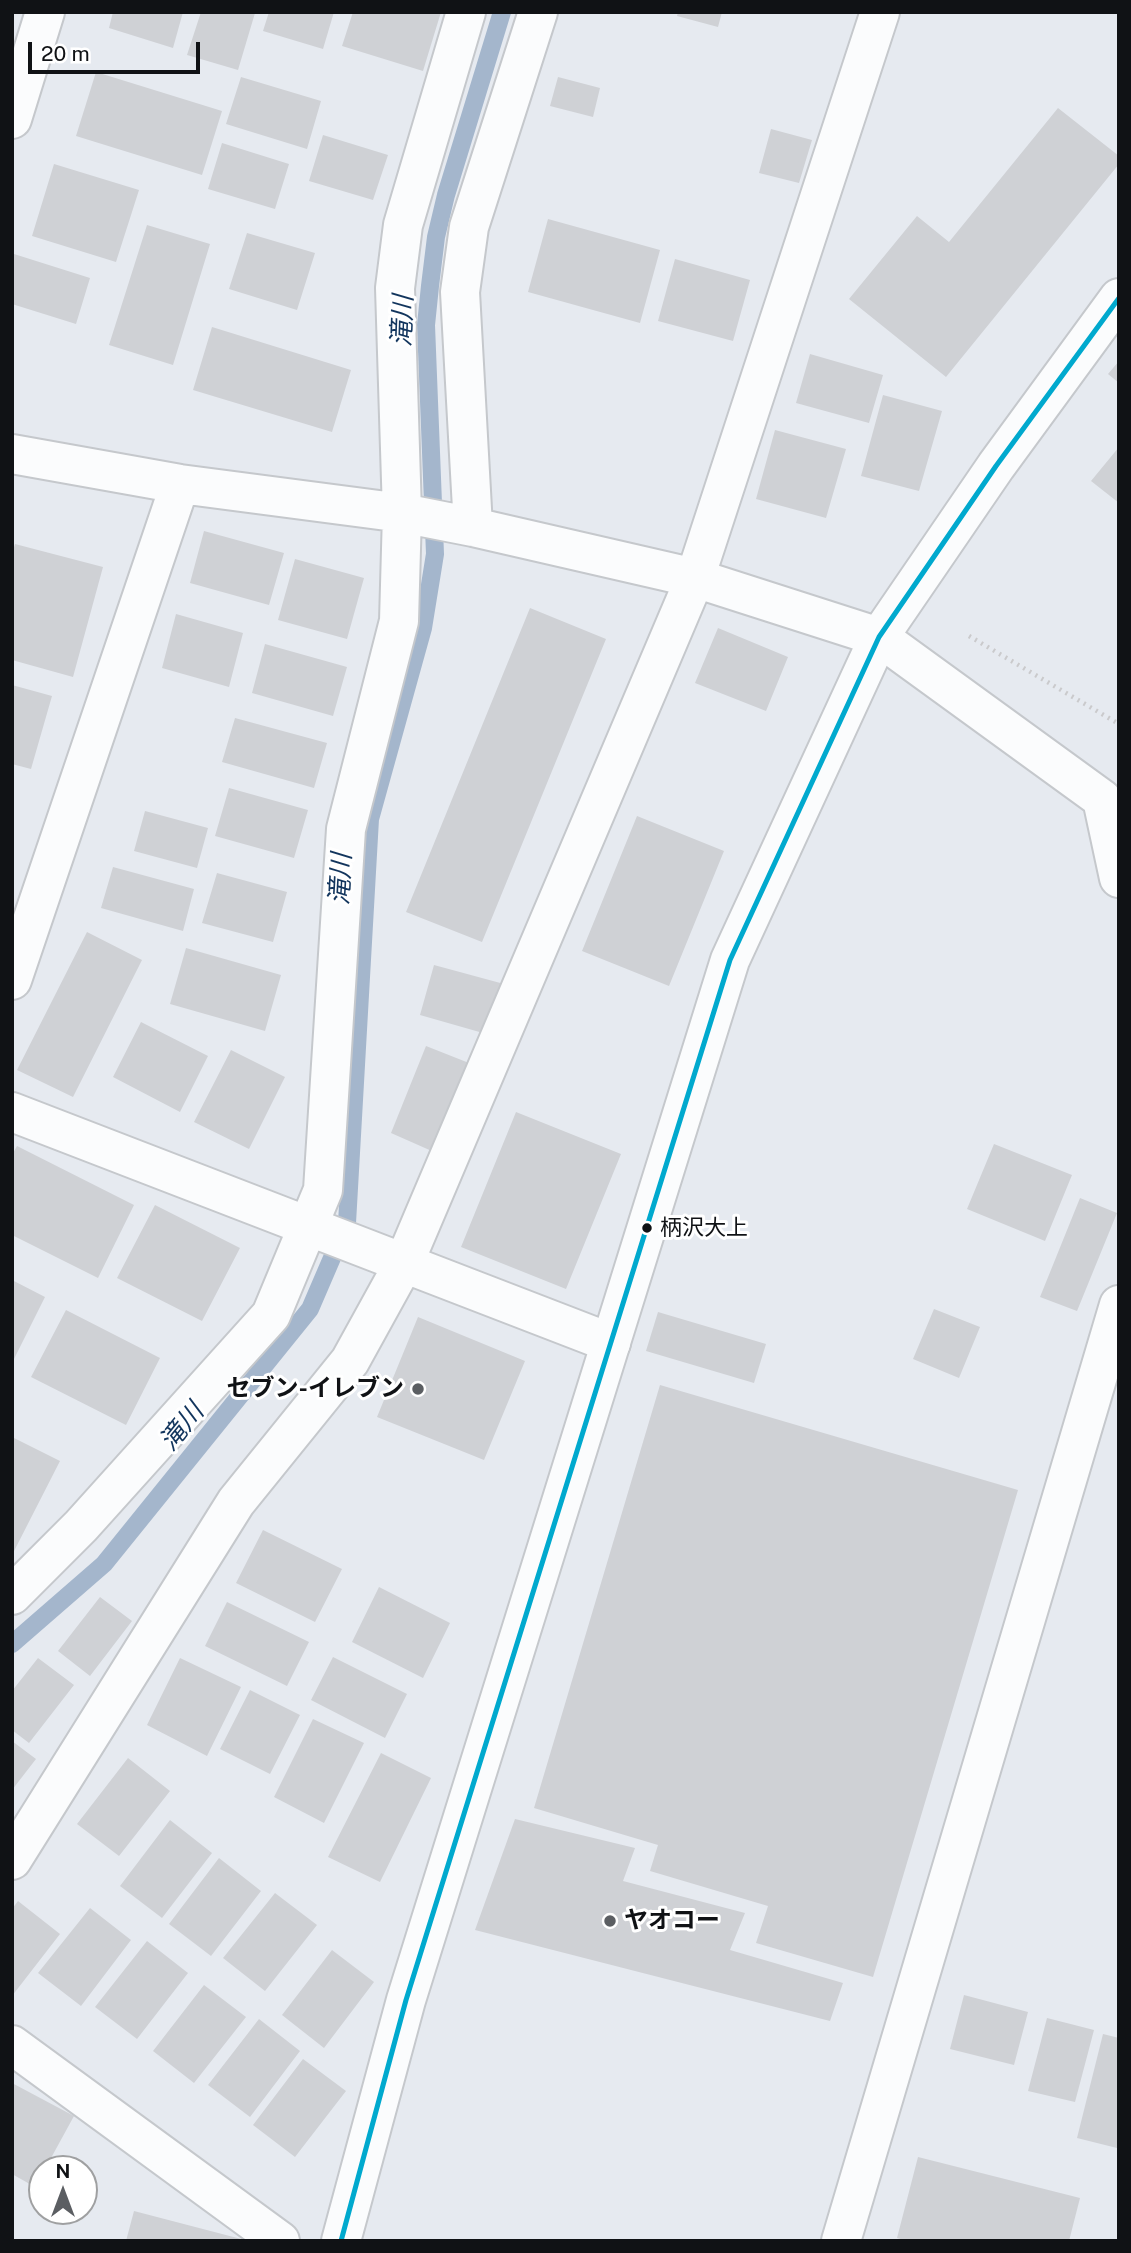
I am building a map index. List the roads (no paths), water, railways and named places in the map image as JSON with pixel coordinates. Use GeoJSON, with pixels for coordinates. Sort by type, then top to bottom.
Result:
{"type":"FeatureCollection","features":[{"type":"Feature","properties":{"kind":"street"},"geometry":{"type":"LineString","coordinates":[[12,119],[45,12]]}},
{"type":"Feature","properties":{"kind":"street"},"geometry":{"type":"LineString","coordinates":[[12,1595],[80,1526],[271,1315],[323,1190],[345,829],[398,621],[402,513],[396,288],[403,225],[466,12]]}},
{"type":"Feature","properties":{"kind":"street"},"geometry":{"type":"LineString","coordinates":[[473,527],[460,292],[470,227],[538,12]]}},
{"type":"Feature","properties":{"kind":"street"},"geometry":{"type":"LineString","coordinates":[[12,1860],[236,1502],[350,1361],[404,1263],[695,578],[880,12]]}},
{"type":"Feature","properties":{"kind":"street"},"geometry":{"type":"LineString","coordinates":[[341,2241],[406,2000],[730,960],[879,637],[996,466],[1119,298]]}},
{"type":"Feature","properties":{"kind":"street"},"geometry":{"type":"LineString","coordinates":[[12,454],[180,484],[402,513],[473,527],[695,578],[879,637],[1101,799],[1119,878]]}},
{"type":"Feature","properties":{"kind":"street"},"geometry":{"type":"LineString","coordinates":[[12,980],[180,484]]}},
{"type":"Feature","properties":{"kind":"street"},"geometry":{"type":"LineString","coordinates":[[12,1112],[611,1343]]}},
{"type":"Feature","properties":{"kind":"street"},"geometry":{"type":"LineString","coordinates":[[841,2241],[1119,1305]]}},
{"type":"Feature","properties":{"kind":"street"},"geometry":{"type":"LineString","coordinates":[[12,2045],[280,2241]]}},
{"type":"Feature","properties":{"kind":"waterway","name":"滝川"},"geometry":{"type":"LineString","coordinates":[[12,1644],[104,1564],[310,1309],[347,1223],[370,819],[423,628],[435,554],[426,325],[436,237],[446,195],[502,12]]}},
{"type":"Feature","properties":{"kind":"place","name":"柄沢大上"},"geometry":{"type":"Point","coordinates":[647,1228]}},
{"type":"Feature","properties":{"kind":"place","name":"セブン-イレブン"},"geometry":{"type":"Point","coordinates":[418,1389]}},
{"type":"Feature","properties":{"kind":"place","name":"ヤオコー"},"geometry":{"type":"Point","coordinates":[610,1921]}}]}
